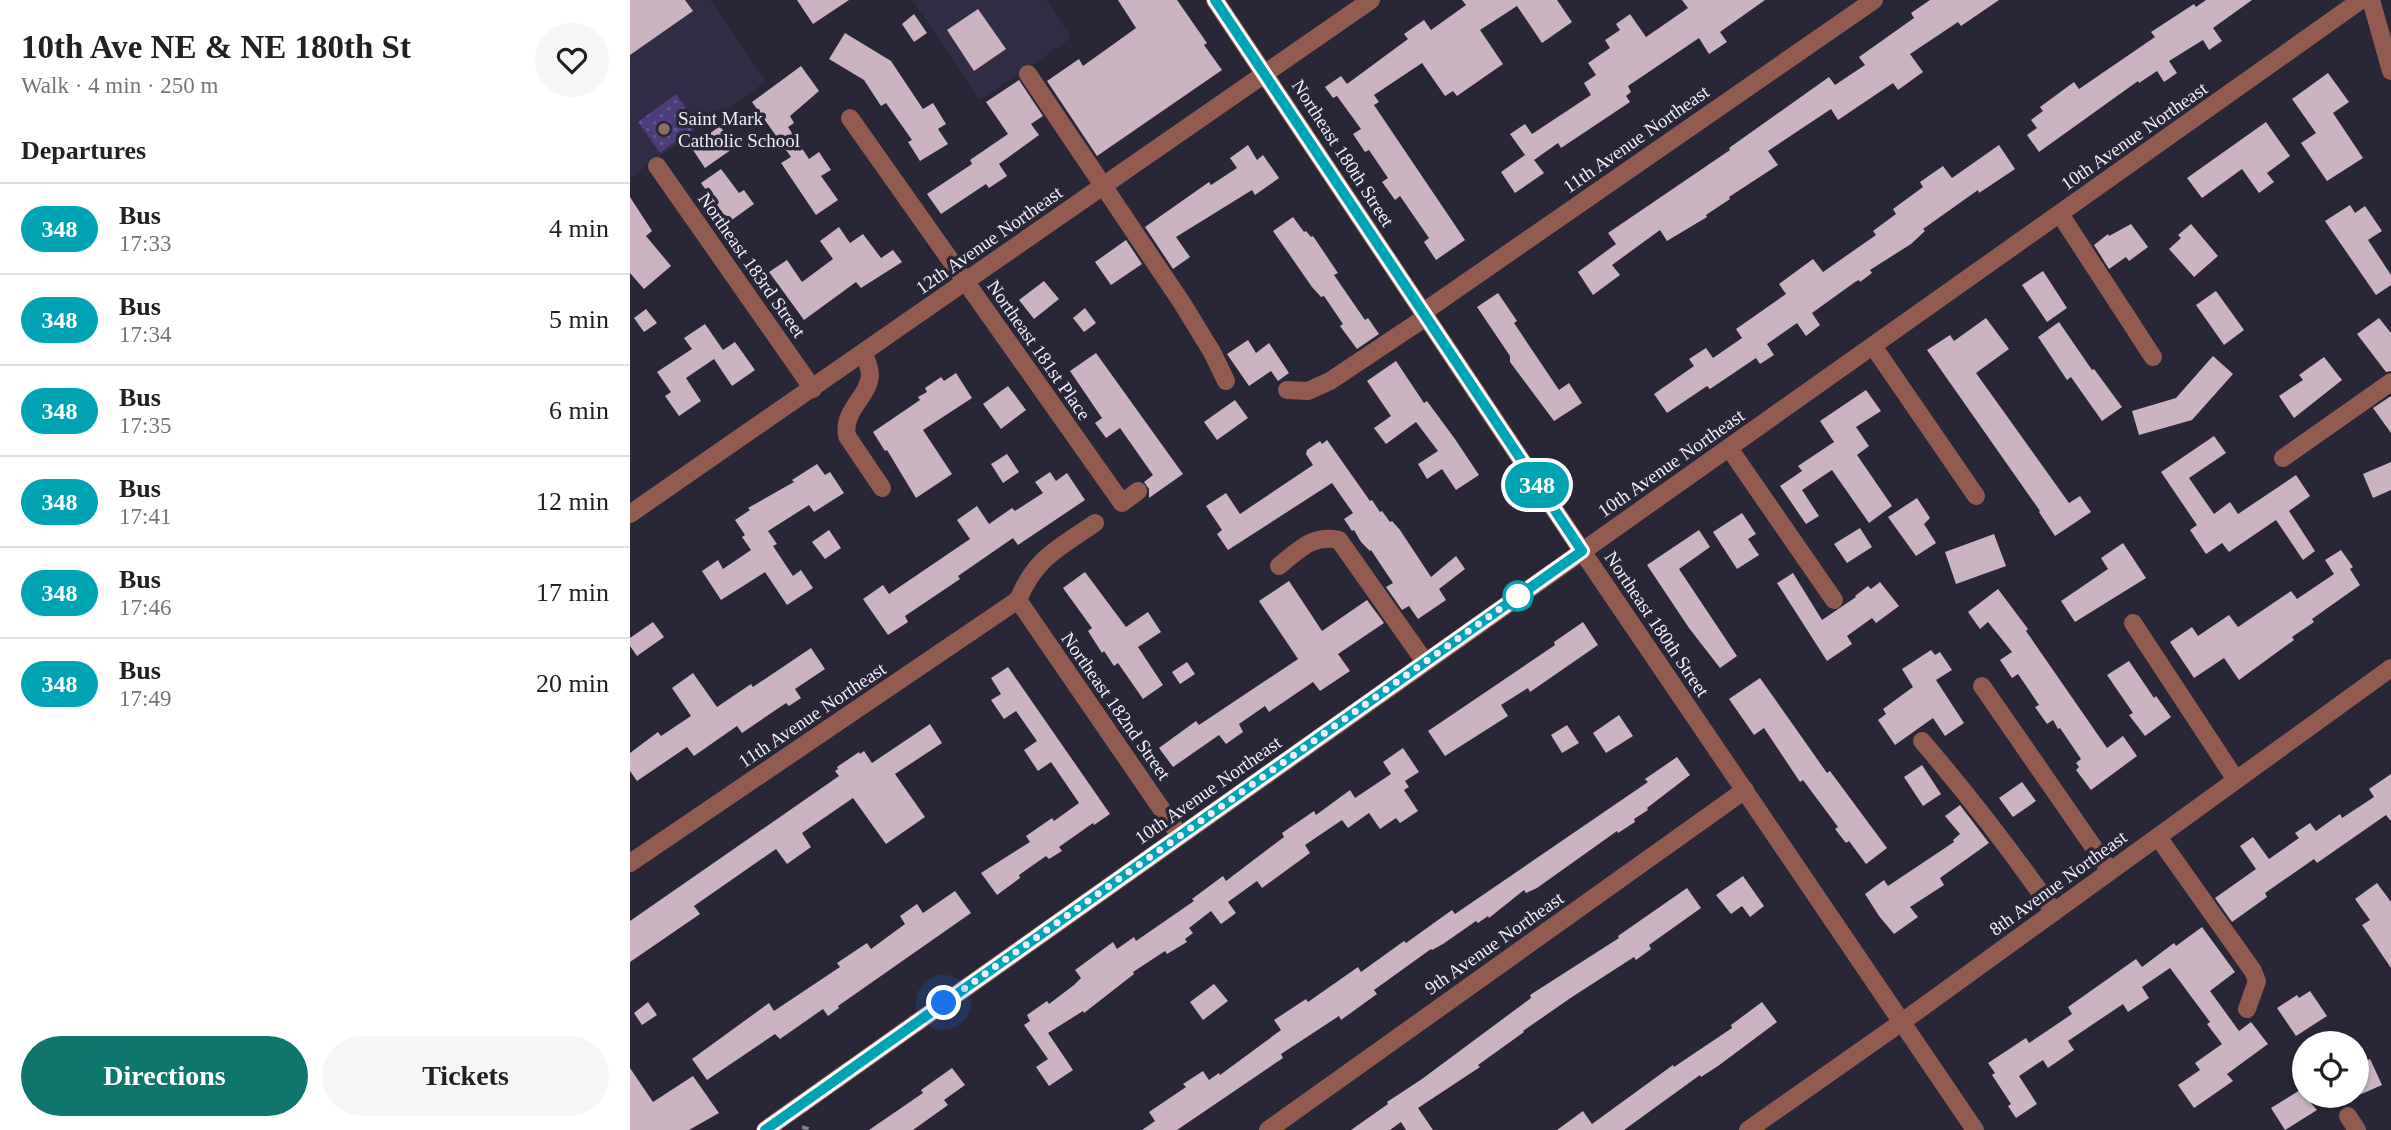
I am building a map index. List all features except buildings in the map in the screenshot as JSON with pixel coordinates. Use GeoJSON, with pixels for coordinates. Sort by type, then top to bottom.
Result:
{"type":"FeatureCollection","features":[{"type":"Feature","properties":{"kind":"street","name":"Northeast 180th Street"},"geometry":{"type":"LineString","coordinates":[[1215,0],[1582,551],[1975,1130]]}},
{"type":"Feature","properties":{"kind":"street","name":"12th Avenue Northeast"},"geometry":{"type":"LineString","coordinates":[[630,514],[1371,0]]}},
{"type":"Feature","properties":{"kind":"street","name":"11th Avenue Northeast"},"geometry":{"type":"LineString","coordinates":[[1287,390],[1308,391],[1330,381],[1874,0]]}},
{"type":"Feature","properties":{"kind":"street","name":"10th Avenue Northeast"},"geometry":{"type":"LineString","coordinates":[[765,1130],[2361,0]]}},
{"type":"Feature","properties":{"kind":"street"},"geometry":{"type":"LineString","coordinates":[[2371,0],[2391,71]]}},
{"type":"Feature","properties":{"kind":"street"},"geometry":{"type":"LineString","coordinates":[[1028,74],[1182,303],[1226,381]]}},
{"type":"Feature","properties":{"kind":"street","name":"Northeast 181st Place"},"geometry":{"type":"LineString","coordinates":[[849,118],[1122,503],[1139,491]]}},
{"type":"Feature","properties":{"kind":"street","name":"Northeast 183rd Street"},"geometry":{"type":"LineString","coordinates":[[657,166],[813,389]]}},
{"type":"Feature","properties":{"kind":"street"},"geometry":{"type":"LineString","coordinates":[[2060,214],[2153,357]]}},
{"type":"Feature","properties":{"kind":"street"},"geometry":{"type":"LineString","coordinates":[[1873,346],[1976,496]]}},
{"type":"Feature","properties":{"kind":"street"},"geometry":{"type":"LineString","coordinates":[[864,353],[870,372],[869,381],[845,426],[847,436],[882,488]]}},
{"type":"Feature","properties":{"kind":"street"},"geometry":{"type":"LineString","coordinates":[[2283,458],[2391,382]]}},
{"type":"Feature","properties":{"kind":"street"},"geometry":{"type":"LineString","coordinates":[[1729,448],[1834,600]]}},
{"type":"Feature","properties":{"kind":"street"},"geometry":{"type":"LineString","coordinates":[[1018,600],[1027,578],[1039,563],[1094,523]]}},
{"type":"Feature","properties":{"kind":"street"},"geometry":{"type":"LineString","coordinates":[[1279,566],[1311,541],[1324,536],[1339,540],[1425,662]]}},
{"type":"Feature","properties":{"kind":"street","name":"11th Avenue Northeast"},"geometry":{"type":"LineString","coordinates":[[630,863],[1018,600]]}},
{"type":"Feature","properties":{"kind":"street","name":"Northeast 182nd Street"},"geometry":{"type":"LineString","coordinates":[[1018,600],[1180,836]]}},
{"type":"Feature","properties":{"kind":"street"},"geometry":{"type":"LineString","coordinates":[[2133,623],[2236,780]]}},
{"type":"Feature","properties":{"kind":"street","name":"8th Avenue Northeast"},"geometry":{"type":"LineString","coordinates":[[1748,1130],[1902,1022],[2391,668]]}},
{"type":"Feature","properties":{"kind":"street"},"geometry":{"type":"LineString","coordinates":[[1982,686],[2110,871]]}},
{"type":"Feature","properties":{"kind":"street"},"geometry":{"type":"LineString","coordinates":[[1922,741],[2017,858],[2054,912]]}},
{"type":"Feature","properties":{"kind":"street","name":"9th Avenue Northeast"},"geometry":{"type":"LineString","coordinates":[[1268,1130],[1745,790]]}},
{"type":"Feature","properties":{"kind":"street"},"geometry":{"type":"LineString","coordinates":[[2158,836],[2253,971],[2257,981],[2247,1009]]}},
{"type":"Feature","properties":{"kind":"shaded area","name":"Saint Mark Catholic School"},"geometry":{"type":"Polygon","coordinates":[[[630,0],[710,0],[766,81],[630,178],[630,0]]]}},
{"type":"Feature","properties":{"kind":"shaded area"},"geometry":{"type":"Polygon","coordinates":[[[912,0],[1046,0],[1071,38],[980,100],[912,0]]]}},
{"type":"Feature","properties":{"kind":"shaded area"},"geometry":{"type":"Polygon","coordinates":[[[676,94],[698,125],[660,153],[638,122],[676,94]]]}},
{"type":"Feature","properties":{"kind":"bus line","name":"348"},"geometry":{"type":"LineString","coordinates":[[765,1130],[1582,551],[1215,0]]}},
{"type":"Feature","properties":{"kind":"place","name":"Saint Mark Catholic School"},"geometry":{"type":"Point","coordinates":[664,129]}},
{"type":"Feature","properties":{"kind":"route"},"geometry":{"type":"LineString","coordinates":[[944,1003],[1518,596]]}}]}
